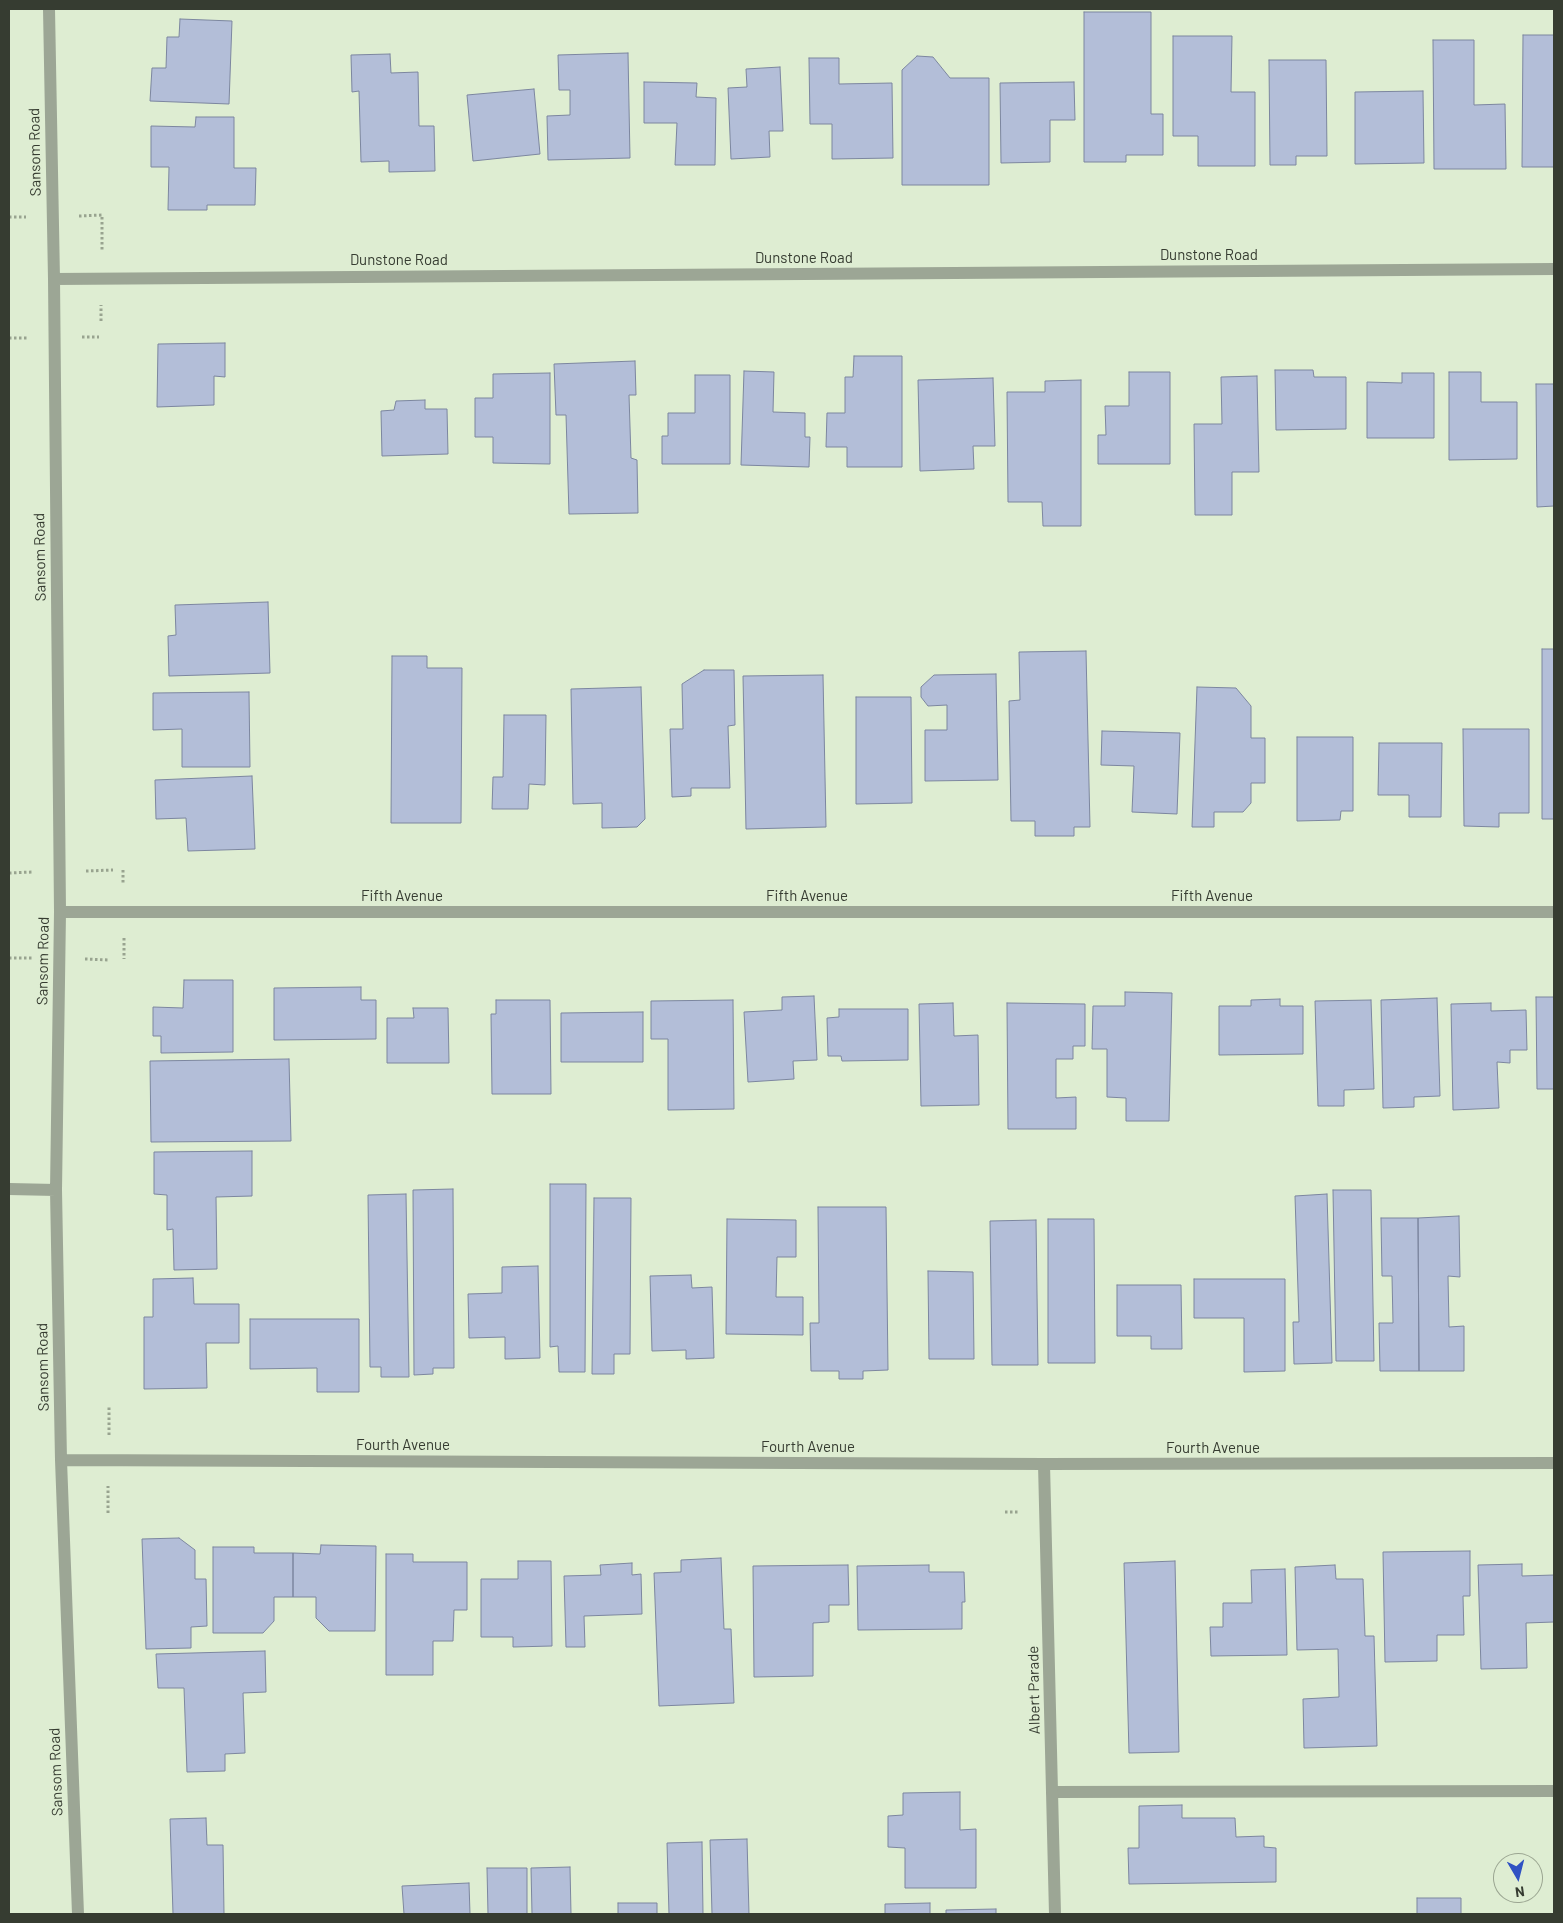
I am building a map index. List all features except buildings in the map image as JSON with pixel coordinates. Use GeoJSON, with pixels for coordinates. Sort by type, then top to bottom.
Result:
{"type":"FeatureCollection","features":[{"type":"Feature","properties":{"kind":"street","name":"Sansom Road"},"geometry":{"type":"LineString","coordinates":[[48,9],[54,279],[60,912],[56,1190],[61,1460],[78,1914]]}},
{"type":"Feature","properties":{"kind":"street","name":"Dunstone Road"},"geometry":{"type":"LineString","coordinates":[[54,279],[1554,269]]}},
{"type":"Feature","properties":{"kind":"street","name":"Fifth Avenue"},"geometry":{"type":"LineString","coordinates":[[60,912],[1554,912]]}},
{"type":"Feature","properties":{"kind":"street"},"geometry":{"type":"LineString","coordinates":[[9,1189],[56,1190]]}},
{"type":"Feature","properties":{"kind":"street","name":"Fourth Avenue"},"geometry":{"type":"LineString","coordinates":[[61,1460],[1044,1464],[1554,1463]]}},
{"type":"Feature","properties":{"kind":"street","name":"Albert Parade"},"geometry":{"type":"LineString","coordinates":[[1044,1464],[1055,1914]]}},
{"type":"Feature","properties":{"kind":"street"},"geometry":{"type":"LineString","coordinates":[[1052,1792],[1554,1791]]}}]}
